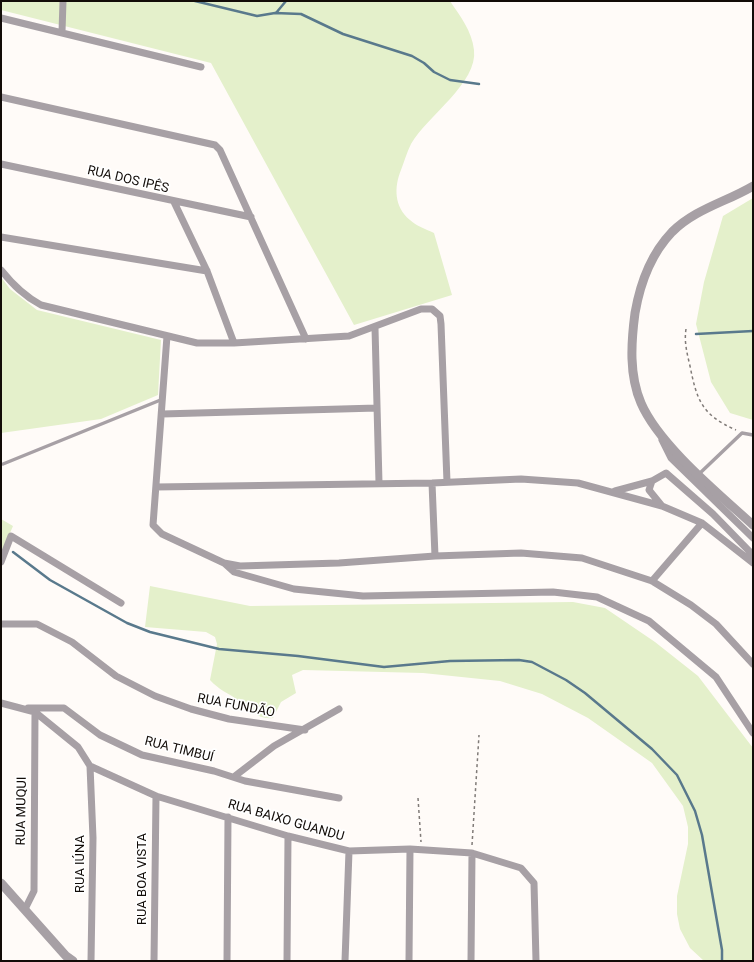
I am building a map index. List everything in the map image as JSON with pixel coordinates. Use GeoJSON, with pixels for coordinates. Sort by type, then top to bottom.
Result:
{"type":"FeatureCollection","features":[{"type":"Feature","properties":{"kind":"street"},"geometry":{"type":"LineString","coordinates":[[62,32],[63,1]]}},
{"type":"Feature","properties":{"kind":"street"},"geometry":{"type":"LineString","coordinates":[[1,18],[201,67]]}},
{"type":"Feature","properties":{"kind":"street"},"geometry":{"type":"LineString","coordinates":[[1,97],[215,145],[220,150],[306,339]]}},
{"type":"Feature","properties":{"kind":"street","name":"RUA DOS IPÊS"},"geometry":{"type":"LineString","coordinates":[[1,164],[251,218]]}},
{"type":"Feature","properties":{"kind":"street"},"geometry":{"type":"LineString","coordinates":[[753,186],[697,212],[672,232],[654,255],[637,299],[631,345],[634,371],[641,402],[671,458],[753,538]]}},
{"type":"Feature","properties":{"kind":"street"},"geometry":{"type":"LineString","coordinates":[[174,202],[207,270],[234,344]]}},
{"type":"Feature","properties":{"kind":"street"},"geometry":{"type":"LineString","coordinates":[[1,237],[207,270]]}},
{"type":"Feature","properties":{"kind":"street"},"geometry":{"type":"LineString","coordinates":[[1,270],[13,285],[29,299],[41,305],[197,343],[234,344],[349,336],[375,328],[421,309],[432,309],[440,316],[442,324],[447,482]]}},
{"type":"Feature","properties":{"kind":"street"},"geometry":{"type":"LineString","coordinates":[[375,328],[379,483]]}},
{"type":"Feature","properties":{"kind":"street"},"geometry":{"type":"LineString","coordinates":[[167,336],[153,525],[157,531],[224,564],[234,572],[294,589],[364,596],[553,592],[597,597],[649,621],[716,677],[753,733]]}},
{"type":"Feature","properties":{"kind":"street"},"geometry":{"type":"LineString","coordinates":[[162,414],[377,408]]}},
{"type":"Feature","properties":{"kind":"street"},"geometry":{"type":"LineString","coordinates":[[657,430],[699,474],[753,525]]}},
{"type":"Feature","properties":{"kind":"street"},"geometry":{"type":"LineString","coordinates":[[613,492],[652,481],[666,473],[713,514],[753,555]]}},
{"type":"Feature","properties":{"kind":"street"},"geometry":{"type":"LineString","coordinates":[[156,487],[547,480],[578,483],[662,506],[702,523],[753,563]]}},
{"type":"Feature","properties":{"kind":"street"},"geometry":{"type":"LineString","coordinates":[[652,481],[649,490],[662,506]]}},
{"type":"Feature","properties":{"kind":"street"},"geometry":{"type":"LineString","coordinates":[[432,483],[435,556]]}},
{"type":"Feature","properties":{"kind":"street"},"geometry":{"type":"LineString","coordinates":[[713,514],[721,506]]}},
{"type":"Feature","properties":{"kind":"street"},"geometry":{"type":"LineString","coordinates":[[652,582],[702,523]]}},
{"type":"Feature","properties":{"kind":"street"},"geometry":{"type":"LineString","coordinates":[[1,562],[11,536],[121,602]]}},
{"type":"Feature","properties":{"kind":"street"},"geometry":{"type":"LineString","coordinates":[[224,564],[240,566],[339,563],[435,556],[520,553],[582,558],[652,582],[691,606],[716,624],[753,664]]}},
{"type":"Feature","properties":{"kind":"street","name":"RUA FUNDÃO"},"geometry":{"type":"LineString","coordinates":[[1,624],[36,624],[72,642],[116,676],[155,696],[190,709],[229,719],[305,730]]}},
{"type":"Feature","properties":{"kind":"street"},"geometry":{"type":"LineString","coordinates":[[1,703],[35,712],[78,747],[90,766]]}},
{"type":"Feature","properties":{"kind":"street","name":"RUA TIMBUÍ"},"geometry":{"type":"LineString","coordinates":[[23,709],[38,707],[64,708],[100,735],[142,755],[235,776],[245,781],[339,798]]}},
{"type":"Feature","properties":{"kind":"street"},"geometry":{"type":"LineString","coordinates":[[235,776],[274,746],[305,730],[339,709]]}},
{"type":"Feature","properties":{"kind":"street","name":"RUA MUQUI"},"geometry":{"type":"LineString","coordinates":[[26,909],[34,891],[35,712]]}},
{"type":"Feature","properties":{"kind":"street","name":"RUA BAIXO GUANDU"},"geometry":{"type":"LineString","coordinates":[[90,766],[156,796],[288,836],[349,851],[410,849],[472,853],[521,868],[534,883],[536,961]]}},
{"type":"Feature","properties":{"kind":"street","name":"RUA IÚNA"},"geometry":{"type":"LineString","coordinates":[[90,766],[93,838],[91,961]]}},
{"type":"Feature","properties":{"kind":"street","name":"RUA BOA VISTA"},"geometry":{"type":"LineString","coordinates":[[154,961],[156,796]]}},
{"type":"Feature","properties":{"kind":"street"},"geometry":{"type":"LineString","coordinates":[[227,961],[228,817]]}},
{"type":"Feature","properties":{"kind":"street"},"geometry":{"type":"LineString","coordinates":[[287,961],[288,836]]}},
{"type":"Feature","properties":{"kind":"street"},"geometry":{"type":"LineString","coordinates":[[409,961],[410,849]]}},
{"type":"Feature","properties":{"kind":"street"},"geometry":{"type":"LineString","coordinates":[[345,961],[349,851]]}},
{"type":"Feature","properties":{"kind":"street"},"geometry":{"type":"LineString","coordinates":[[471,961],[472,853]]}},
{"type":"Feature","properties":{"kind":"street"},"geometry":{"type":"LineString","coordinates":[[1,883],[26,909],[66,956],[73,961]]}},
{"type":"Feature","properties":{"kind":"lane"},"geometry":{"type":"LineString","coordinates":[[3,464],[163,399]]}},
{"type":"Feature","properties":{"kind":"lane"},"geometry":{"type":"LineString","coordinates":[[699,474],[742,433],[753,435]]}},
{"type":"Feature","properties":{"kind":"path"},"geometry":{"type":"LineString","coordinates":[[686,329],[685,340],[688,356],[696,393],[702,405],[719,423],[742,433]]}},
{"type":"Feature","properties":{"kind":"path"},"geometry":{"type":"LineString","coordinates":[[472,853],[479,735]]}},
{"type":"Feature","properties":{"kind":"path"},"geometry":{"type":"LineString","coordinates":[[418,798],[422,850]]}},
{"type":"Feature","properties":{"kind":"green space"},"geometry":{"type":"Polygon","coordinates":[[[1,1],[450,1],[471,36],[474,50],[473,62],[468,75],[460,87],[418,133],[411,144],[397,183],[397,196],[401,209],[410,220],[434,233],[452,295],[354,325],[211,63],[1,10],[1,1]]]}},
{"type":"Feature","properties":{"kind":"green space"},"geometry":{"type":"Polygon","coordinates":[[[753,198],[753,420],[730,413],[711,382],[696,324],[704,282],[723,216],[753,198]]]}},
{"type":"Feature","properties":{"kind":"green space"},"geometry":{"type":"Polygon","coordinates":[[[1,277],[10,289],[37,310],[161,340],[158,395],[101,419],[1,433],[1,277]]]}},
{"type":"Feature","properties":{"kind":"green space"},"geometry":{"type":"Polygon","coordinates":[[[1,519],[13,526],[1,554],[1,519]]]}},
{"type":"Feature","properties":{"kind":"green space"},"geometry":{"type":"Polygon","coordinates":[[[150,586],[250,606],[573,602],[605,608],[655,642],[698,676],[753,748],[753,961],[704,961],[690,948],[680,929],[677,914],[677,896],[688,844],[688,827],[683,806],[652,763],[588,718],[542,694],[500,681],[423,673],[303,670],[292,675],[296,693],[281,702],[273,718],[258,716],[210,680],[217,644],[215,637],[206,632],[145,627],[150,586]]]}},
{"type":"Feature","properties":{"kind":"waterway"},"geometry":{"type":"LineString","coordinates":[[195,1],[257,16],[275,13],[301,14],[343,34],[412,56],[424,63],[434,72],[450,80],[479,84]]}},
{"type":"Feature","properties":{"kind":"waterway"},"geometry":{"type":"LineString","coordinates":[[276,13],[286,1]]}},
{"type":"Feature","properties":{"kind":"waterway"},"geometry":{"type":"LineString","coordinates":[[696,334],[753,331]]}},
{"type":"Feature","properties":{"kind":"waterway"},"geometry":{"type":"LineString","coordinates":[[13,552],[50,580],[127,623],[150,632],[219,649],[298,656],[384,667],[450,661],[519,660],[532,662],[566,680],[585,693],[652,749],[677,775],[695,811],[702,835],[722,950],[722,961]]}}]}
